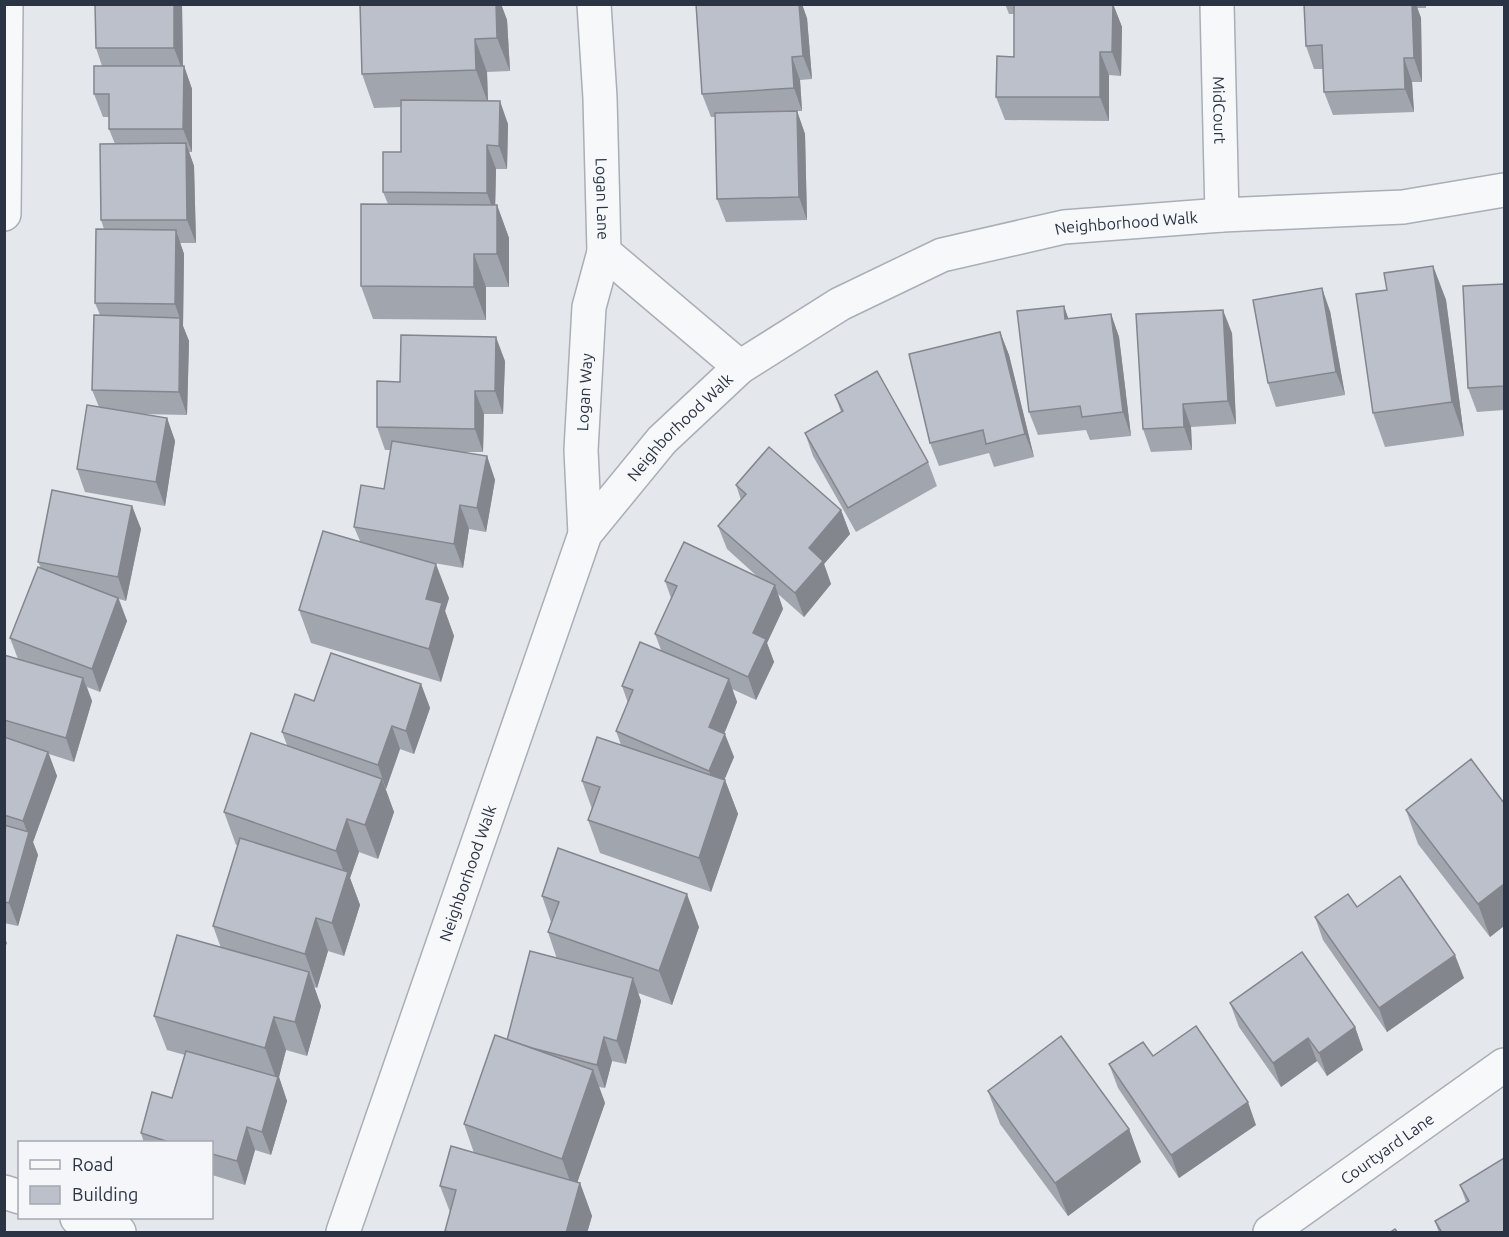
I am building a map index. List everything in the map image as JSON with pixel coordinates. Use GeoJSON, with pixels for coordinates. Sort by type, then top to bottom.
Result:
{"type":"FeatureCollection","features":[{"type":"Feature","properties":{"kind":"street"},"geometry":{"type":"LineString","coordinates":[[4,214],[6,4]]}},
{"type":"Feature","properties":{"kind":"street","name":"Logan Lane"},"geometry":{"type":"LineString","coordinates":[[594,4],[600,98],[604,252],[740,367]]}},
{"type":"Feature","properties":{"kind":"street","name":"MidCourt"},"geometry":{"type":"LineString","coordinates":[[1217,4],[1222,215]]}},
{"type":"Feature","properties":{"kind":"street","name":"Neighborhood Walk"},"geometry":{"type":"LineString","coordinates":[[342,1233],[585,534],[662,440],[740,367],[840,304],[942,255],[1064,227],[1222,215],[1403,207],[1504,190]]}},
{"type":"Feature","properties":{"kind":"street","name":"Logan Way"},"geometry":{"type":"LineString","coordinates":[[585,534],[581,450],[589,308],[604,252]]}},
{"type":"Feature","properties":{"kind":"street","name":"Courtyard Lane"},"geometry":{"type":"LineString","coordinates":[[1270,1233],[1504,1065]]}},
{"type":"Feature","properties":{"kind":"street"},"geometry":{"type":"LineString","coordinates":[[80,1219],[119,1233]]}},
{"type":"Feature","properties":{"kind":"building"},"geometry":{"type":"Polygon","coordinates":[[[95,4],[174,4],[174,48],[96,48],[95,4]]]}},
{"type":"Feature","properties":{"kind":"building"},"geometry":{"type":"Polygon","coordinates":[[[360,4],[496,4],[497,38],[475,39],[476,70],[362,74],[360,4]]]}},
{"type":"Feature","properties":{"kind":"building"},"geometry":{"type":"Polygon","coordinates":[[[696,4],[799,4],[803,56],[792,57],[794,88],[702,94],[696,4]]]}},
{"type":"Feature","properties":{"kind":"building"},"geometry":{"type":"Polygon","coordinates":[[[1014,4],[1113,4],[1112,52],[1100,52],[1100,97],[996,97],[997,56],[1014,57],[1014,4]]]}},
{"type":"Feature","properties":{"kind":"building"},"geometry":{"type":"Polygon","coordinates":[[[1304,4],[1412,4],[1414,58],[1404,58],[1405,89],[1324,92],[1322,45],[1306,46],[1304,4]]]}},
{"type":"Feature","properties":{"kind":"building"},"geometry":{"type":"Polygon","coordinates":[[[94,66],[184,66],[183,129],[109,129],[109,94],[94,94],[94,66]]]}},
{"type":"Feature","properties":{"kind":"building"},"geometry":{"type":"Polygon","coordinates":[[[401,100],[500,101],[499,146],[487,145],[487,193],[383,192],[383,152],[401,152],[401,100]]]}},
{"type":"Feature","properties":{"kind":"building"},"geometry":{"type":"Polygon","coordinates":[[[797,111],[799,197],[717,199],[715,113],[797,111]]]}},
{"type":"Feature","properties":{"kind":"building"},"geometry":{"type":"Polygon","coordinates":[[[186,143],[187,220],[101,220],[100,144],[186,143]]]}},
{"type":"Feature","properties":{"kind":"building"},"geometry":{"type":"Polygon","coordinates":[[[361,204],[497,205],[497,254],[474,254],[474,287],[361,286],[361,204]]]}},
{"type":"Feature","properties":{"kind":"building"},"geometry":{"type":"Polygon","coordinates":[[[96,229],[176,230],[175,304],[95,303],[96,229]]]}},
{"type":"Feature","properties":{"kind":"building"},"geometry":{"type":"Polygon","coordinates":[[[1433,266],[1452,402],[1373,413],[1356,294],[1387,290],[1384,273],[1433,266]]]}},
{"type":"Feature","properties":{"kind":"building"},"geometry":{"type":"Polygon","coordinates":[[[1504,284],[1504,386],[1468,388],[1463,286],[1504,284]]]}},
{"type":"Feature","properties":{"kind":"building"},"geometry":{"type":"Polygon","coordinates":[[[1322,288],[1336,372],[1268,383],[1253,300],[1322,288]]]}},
{"type":"Feature","properties":{"kind":"building"},"geometry":{"type":"Polygon","coordinates":[[[1064,306],[1065,319],[1111,314],[1123,412],[1082,417],[1080,406],[1029,412],[1017,311],[1064,306]]]}},
{"type":"Feature","properties":{"kind":"building"},"geometry":{"type":"Polygon","coordinates":[[[1223,310],[1228,401],[1183,404],[1184,427],[1143,429],[1136,314],[1223,310]]]}},
{"type":"Feature","properties":{"kind":"building"},"geometry":{"type":"Polygon","coordinates":[[[94,315],[180,318],[179,392],[92,390],[94,315]]]}},
{"type":"Feature","properties":{"kind":"building"},"geometry":{"type":"Polygon","coordinates":[[[1000,332],[1025,434],[986,444],[983,430],[930,443],[909,354],[1000,332]]]}},
{"type":"Feature","properties":{"kind":"building"},"geometry":{"type":"Polygon","coordinates":[[[401,335],[496,337],[495,391],[475,391],[475,429],[377,427],[377,381],[400,382],[401,335]]]}},
{"type":"Feature","properties":{"kind":"building"},"geometry":{"type":"Polygon","coordinates":[[[877,371],[928,462],[848,508],[805,433],[843,411],[835,395],[877,371]]]}},
{"type":"Feature","properties":{"kind":"building"},"geometry":{"type":"Polygon","coordinates":[[[87,405],[167,418],[156,482],[77,469],[87,405]]]}},
{"type":"Feature","properties":{"kind":"building"},"geometry":{"type":"Polygon","coordinates":[[[392,441],[487,456],[477,508],[460,505],[454,544],[354,527],[361,485],[384,489],[392,441]]]}},
{"type":"Feature","properties":{"kind":"building"},"geometry":{"type":"Polygon","coordinates":[[[769,447],[841,510],[809,548],[823,561],[795,593],[718,526],[746,494],[736,485],[769,447]]]}},
{"type":"Feature","properties":{"kind":"building"},"geometry":{"type":"Polygon","coordinates":[[[52,490],[132,506],[118,577],[38,562],[52,490]]]}},
{"type":"Feature","properties":{"kind":"building"},"geometry":{"type":"Polygon","coordinates":[[[323,531],[436,564],[426,599],[442,603],[429,649],[299,610],[323,531]]]}},
{"type":"Feature","properties":{"kind":"building"},"geometry":{"type":"Polygon","coordinates":[[[684,542],[775,585],[753,633],[766,639],[748,677],[655,634],[677,586],[665,581],[684,542]]]}},
{"type":"Feature","properties":{"kind":"building"},"geometry":{"type":"Polygon","coordinates":[[[38,567],[118,598],[92,669],[10,638],[38,567]]]}},
{"type":"Feature","properties":{"kind":"building"},"geometry":{"type":"Polygon","coordinates":[[[640,642],[729,679],[709,727],[725,734],[709,771],[616,731],[633,690],[622,686],[640,642]]]}},
{"type":"Feature","properties":{"kind":"building"},"geometry":{"type":"Polygon","coordinates":[[[331,653],[421,684],[406,731],[392,726],[378,765],[282,732],[295,694],[314,701],[331,653]]]}},
{"type":"Feature","properties":{"kind":"building"},"geometry":{"type":"Polygon","coordinates":[[[4,655],[83,678],[66,738],[4,720],[4,655]]]}},
{"type":"Feature","properties":{"kind":"building"},"geometry":{"type":"Polygon","coordinates":[[[251,733],[382,779],[365,825],[347,819],[336,851],[224,812],[251,733]]]}},
{"type":"Feature","properties":{"kind":"building"},"geometry":{"type":"Polygon","coordinates":[[[4,737],[48,752],[23,821],[4,815],[4,737]]]}},
{"type":"Feature","properties":{"kind":"building"},"geometry":{"type":"Polygon","coordinates":[[[597,737],[725,780],[699,858],[588,820],[600,787],[582,781],[597,737]]]}},
{"type":"Feature","properties":{"kind":"building"},"geometry":{"type":"Polygon","coordinates":[[[1471,759],[1504,803],[1504,884],[1478,904],[1406,810],[1471,759]]]}},
{"type":"Feature","properties":{"kind":"building"},"geometry":{"type":"Polygon","coordinates":[[[4,825],[29,832],[9,903],[4,902],[4,825]]]}},
{"type":"Feature","properties":{"kind":"building"},"geometry":{"type":"Polygon","coordinates":[[[240,838],[348,872],[332,923],[316,918],[305,954],[213,926],[240,838]]]}},
{"type":"Feature","properties":{"kind":"building"},"geometry":{"type":"Polygon","coordinates":[[[558,848],[687,894],[659,971],[548,932],[559,902],[542,896],[558,848]]]}},
{"type":"Feature","properties":{"kind":"building"},"geometry":{"type":"Polygon","coordinates":[[[1400,876],[1455,955],[1379,1008],[1315,917],[1348,894],[1357,907],[1400,876]]]}},
{"type":"Feature","properties":{"kind":"building"},"geometry":{"type":"Polygon","coordinates":[[[177,935],[309,972],[295,1022],[274,1017],[265,1048],[154,1016],[177,935]]]}},
{"type":"Feature","properties":{"kind":"building"},"geometry":{"type":"Polygon","coordinates":[[[530,951],[633,978],[617,1041],[604,1037],[597,1065],[507,1040],[530,951]]]}},
{"type":"Feature","properties":{"kind":"building"},"geometry":{"type":"Polygon","coordinates":[[[1302,952],[1355,1027],[1319,1053],[1308,1038],[1273,1063],[1230,1003],[1302,952]]]}},
{"type":"Feature","properties":{"kind":"building"},"geometry":{"type":"Polygon","coordinates":[[[1196,1026],[1248,1102],[1171,1155],[1109,1064],[1143,1042],[1153,1056],[1196,1026]]]}},
{"type":"Feature","properties":{"kind":"building"},"geometry":{"type":"Polygon","coordinates":[[[495,1035],[593,1070],[562,1159],[464,1124],[495,1035]]]}},
{"type":"Feature","properties":{"kind":"building"},"geometry":{"type":"Polygon","coordinates":[[[1061,1036],[1129,1129],[1055,1183],[988,1091],[1061,1036]]]}},
{"type":"Feature","properties":{"kind":"building"},"geometry":{"type":"Polygon","coordinates":[[[186,1051],[278,1077],[262,1132],[247,1127],[237,1161],[213,1154],[213,1141],[166,1141],[141,1133],[152,1092],[172,1098],[186,1051]]]}},
{"type":"Feature","properties":{"kind":"building"},"geometry":{"type":"Polygon","coordinates":[[[451,1146],[580,1183],[566,1233],[452,1233],[445,1231],[456,1190],[440,1186],[451,1146]]]}},
{"type":"Feature","properties":{"kind":"building"},"geometry":{"type":"Polygon","coordinates":[[[1504,1158],[1504,1233],[1442,1233],[1435,1221],[1469,1201],[1460,1185],[1504,1158]]]}}]}
